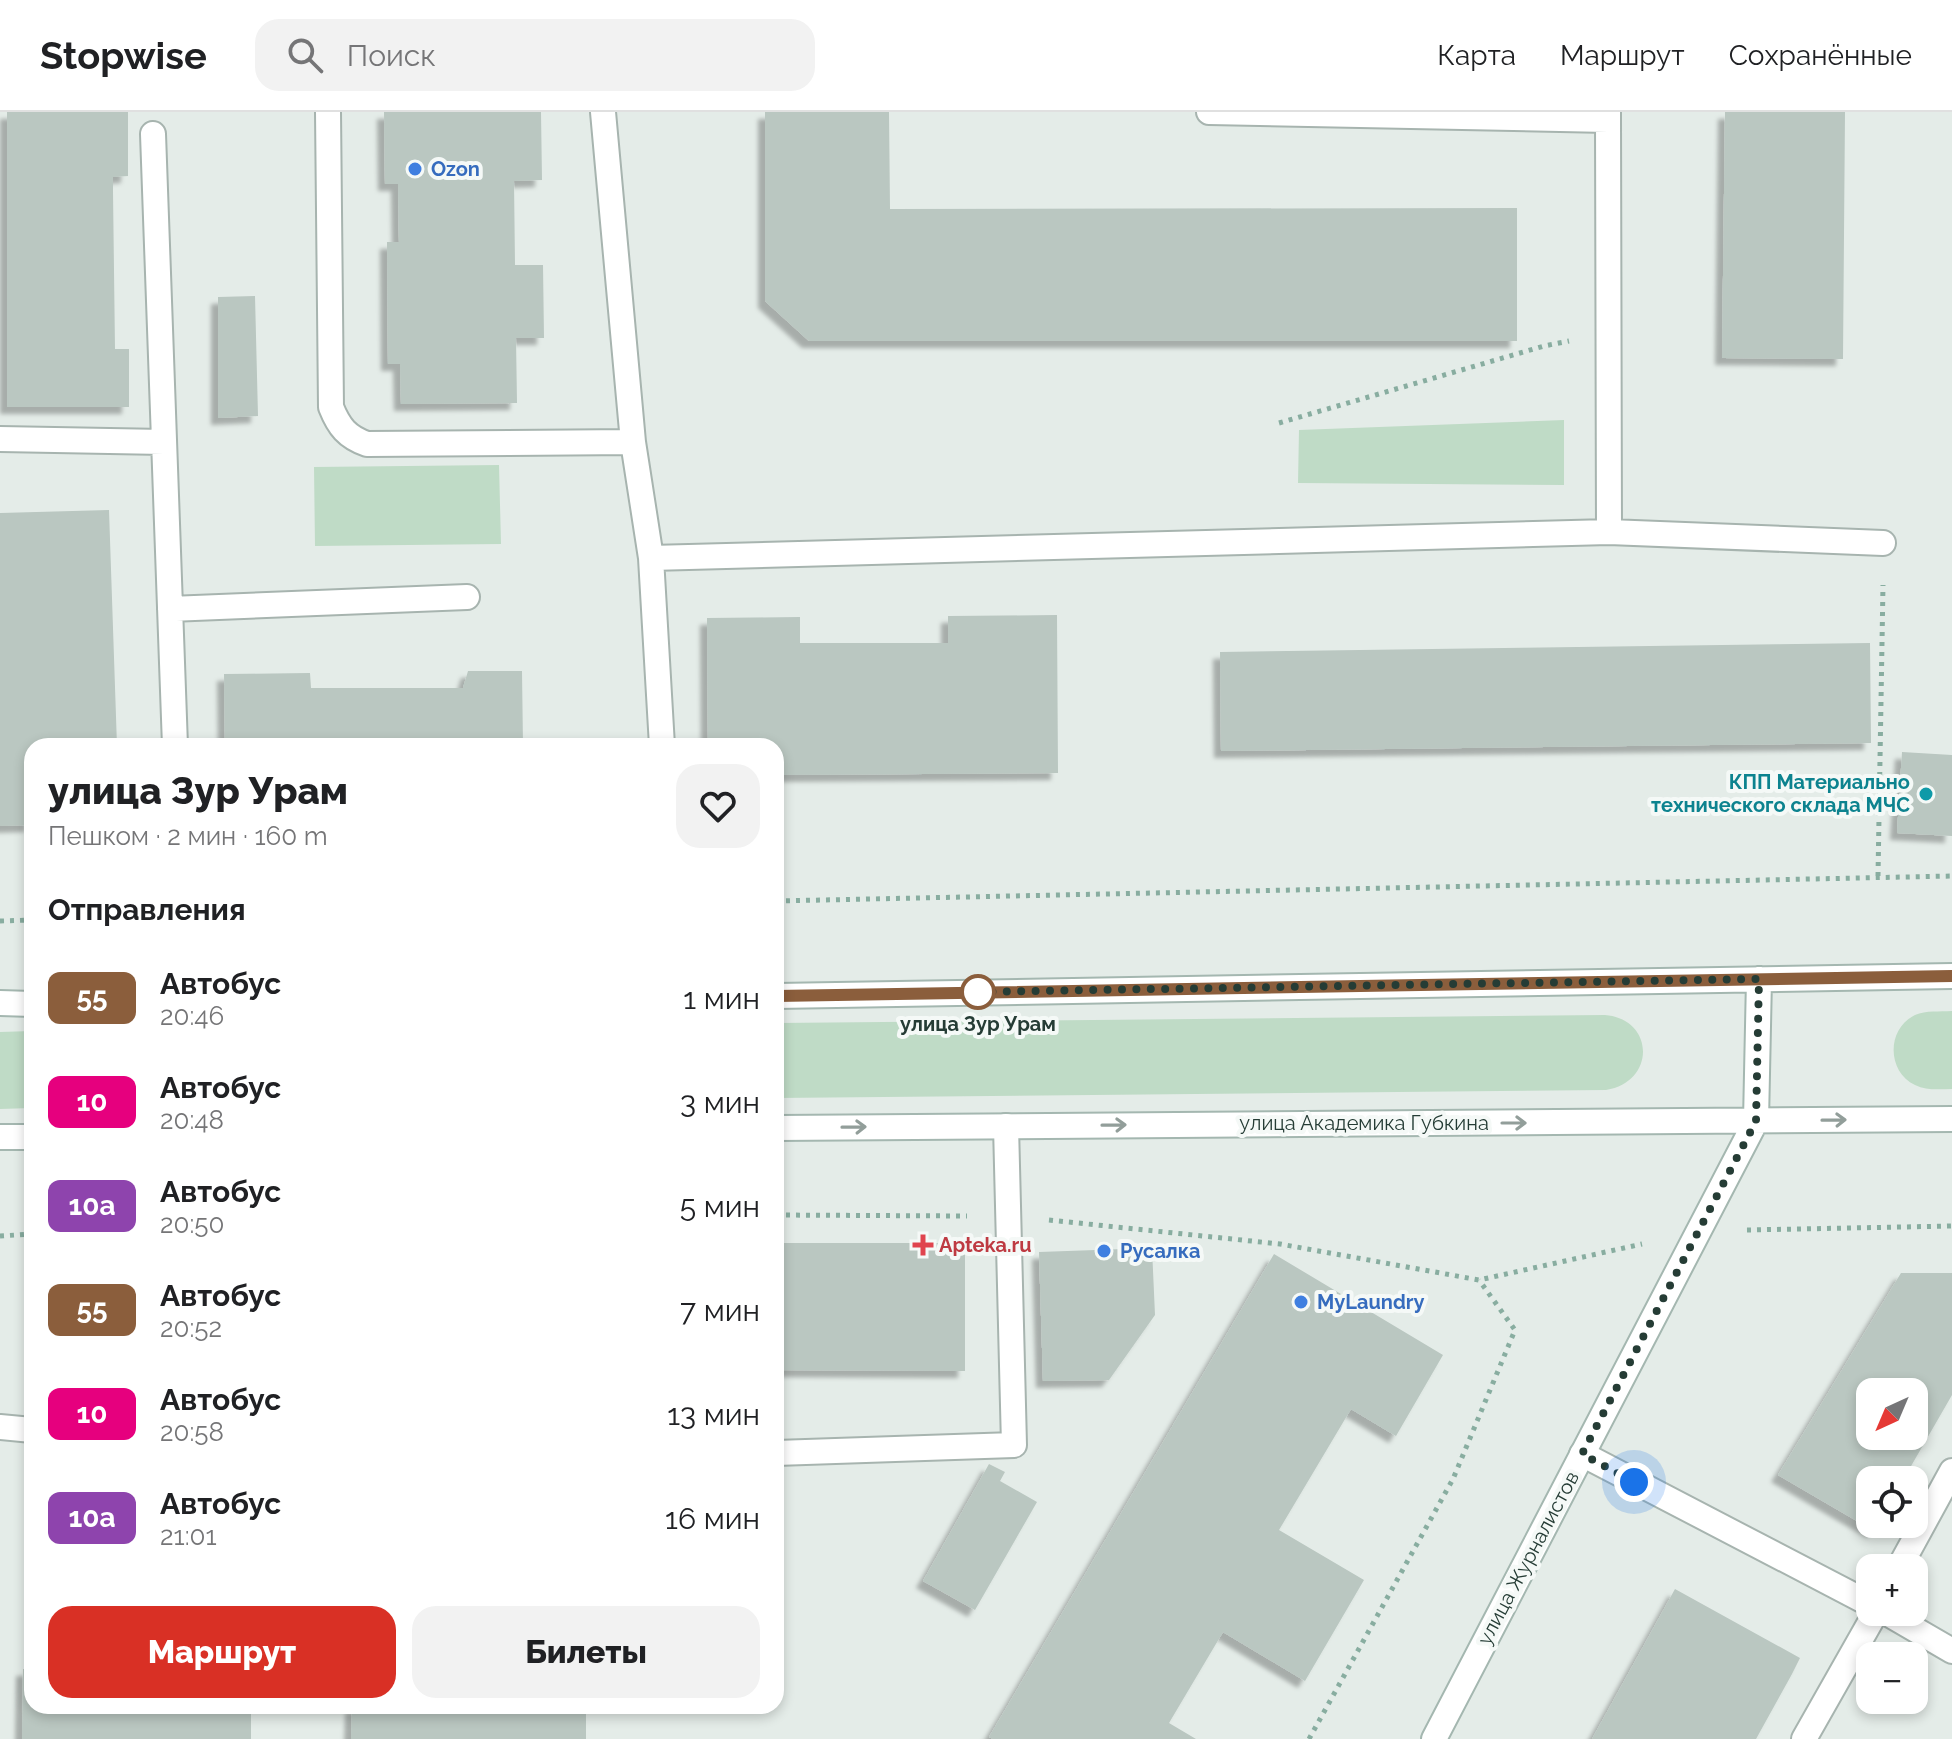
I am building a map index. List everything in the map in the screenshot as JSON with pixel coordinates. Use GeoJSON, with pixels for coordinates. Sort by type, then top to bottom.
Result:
{"type":"FeatureCollection","features":[{"type":"Feature","properties":{"kind":"street"},"geometry":{"type":"LineString","coordinates":[[328,112],[331,407],[342,430],[367,444],[633,442]]}},
{"type":"Feature","properties":{"kind":"street"},"geometry":{"type":"LineString","coordinates":[[603,112],[633,442],[651,558],[662,738]]}},
{"type":"Feature","properties":{"kind":"street"},"geometry":{"type":"LineString","coordinates":[[1209,112],[1608,116],[1609,532]]}},
{"type":"Feature","properties":{"kind":"street"},"geometry":{"type":"LineString","coordinates":[[153,134],[175,738]]}},
{"type":"Feature","properties":{"kind":"street"},"geometry":{"type":"LineString","coordinates":[[0,439],[164,442]]}},
{"type":"Feature","properties":{"kind":"street"},"geometry":{"type":"LineString","coordinates":[[651,558],[1609,532],[1883,543]]}},
{"type":"Feature","properties":{"kind":"street"},"geometry":{"type":"LineString","coordinates":[[170,609],[467,597]]}},
{"type":"Feature","properties":{"kind":"street"},"geometry":{"type":"LineString","coordinates":[[784,996],[1952,976]]}},
{"type":"Feature","properties":{"kind":"street"},"geometry":{"type":"LineString","coordinates":[[1756,1121],[1759,979]]}},
{"type":"Feature","properties":{"kind":"street"},"geometry":{"type":"LineString","coordinates":[[0,1003],[24,1004]]}},
{"type":"Feature","properties":{"kind":"street","name":"улица Академика Губкина"},"geometry":{"type":"LineString","coordinates":[[784,1128],[1952,1119]]}},
{"type":"Feature","properties":{"kind":"street","name":"улица Журналистов"},"geometry":{"type":"LineString","coordinates":[[1434,1739],[1756,1121]]}},
{"type":"Feature","properties":{"kind":"street"},"geometry":{"type":"LineString","coordinates":[[784,1453],[1014,1445],[1006,1126]]}},
{"type":"Feature","properties":{"kind":"street"},"geometry":{"type":"LineString","coordinates":[[0,1137],[24,1137]]}},
{"type":"Feature","properties":{"kind":"street"},"geometry":{"type":"LineString","coordinates":[[0,1427],[24,1429]]}},
{"type":"Feature","properties":{"kind":"street"},"geometry":{"type":"LineString","coordinates":[[1582,1454],[1856,1597]]}},
{"type":"Feature","properties":{"kind":"street"},"geometry":{"type":"LineString","coordinates":[[1907,1554],[1952,1471]]}},
{"type":"Feature","properties":{"kind":"street"},"geometry":{"type":"LineString","coordinates":[[1804,1739],[1868,1626]]}},
{"type":"Feature","properties":{"kind":"street"},"geometry":{"type":"LineString","coordinates":[[1909,1626],[1952,1651]]}},
{"type":"Feature","properties":{"kind":"path"},"geometry":{"type":"LineString","coordinates":[[1279,423],[1544,346]]}},
{"type":"Feature","properties":{"kind":"path"},"geometry":{"type":"LineString","coordinates":[[1878,876],[1883,543]]}},
{"type":"Feature","properties":{"kind":"path"},"geometry":{"type":"LineString","coordinates":[[784,901],[1952,876]]}},
{"type":"Feature","properties":{"kind":"path"},"geometry":{"type":"LineString","coordinates":[[0,921],[24,920]]}},
{"type":"Feature","properties":{"kind":"path"},"geometry":{"type":"LineString","coordinates":[[784,1215],[1010,1216],[1280,1244],[1479,1280],[1698,1231],[1952,1226]]}},
{"type":"Feature","properties":{"kind":"path"},"geometry":{"type":"LineString","coordinates":[[0,1236],[24,1234]]}},
{"type":"Feature","properties":{"kind":"path"},"geometry":{"type":"LineString","coordinates":[[1309,1739],[1453,1479],[1515,1330],[1479,1280]]}},
{"type":"Feature","properties":{"kind":"green space"},"geometry":{"type":"Polygon","coordinates":[[[1564,420],[1564,485],[1298,483],[1299,430],[1564,420]]]}},
{"type":"Feature","properties":{"kind":"green space"},"geometry":{"type":"Polygon","coordinates":[[[499,465],[501,544],[315,546],[314,467],[499,465]]]}},
{"type":"Feature","properties":{"kind":"green space"},"geometry":{"type":"Polygon","coordinates":[[[1952,1011],[1952,1089],[1929,1089],[1915,1085],[1899,1071],[1895,1061],[1895,1040],[1899,1030],[1919,1013],[1952,1011]]]}},
{"type":"Feature","properties":{"kind":"green space"},"geometry":{"type":"Polygon","coordinates":[[[1605,1015],[1621,1019],[1633,1027],[1643,1051],[1641,1064],[1634,1075],[1622,1085],[1606,1090],[784,1098],[784,1023],[1605,1015]]]}},
{"type":"Feature","properties":{"kind":"green space"},"geometry":{"type":"Polygon","coordinates":[[[24,1031],[24,1108],[0,1109],[0,1032],[24,1031]]]}},
{"type":"Feature","properties":{"kind":"building"},"geometry":{"type":"Polygon","coordinates":[[[7,112],[128,112],[128,176],[113,177],[113,191],[115,349],[129,349],[129,407],[7,407],[7,112]]]}},
{"type":"Feature","properties":{"kind":"building"},"geometry":{"type":"Polygon","coordinates":[[[384,112],[541,112],[542,180],[514,181],[515,265],[543,265],[544,338],[516,338],[517,403],[401,404],[400,364],[388,364],[387,242],[399,242],[398,184],[385,184],[384,112]]]}},
{"type":"Feature","properties":{"kind":"building"},"geometry":{"type":"Polygon","coordinates":[[[765,112],[889,112],[890,209],[1517,208],[1517,341],[809,341],[765,301],[765,112]]]}},
{"type":"Feature","properties":{"kind":"building"},"geometry":{"type":"Polygon","coordinates":[[[1725,112],[1845,112],[1843,359],[1722,358],[1725,112]]]}},
{"type":"Feature","properties":{"kind":"building"},"geometry":{"type":"Polygon","coordinates":[[[255,296],[258,416],[218,418],[218,297],[255,296]]]}},
{"type":"Feature","properties":{"kind":"building"},"geometry":{"type":"Polygon","coordinates":[[[109,510],[117,738],[24,738],[24,825],[0,826],[0,513],[109,510]]]}},
{"type":"Feature","properties":{"kind":"building"},"geometry":{"type":"Polygon","coordinates":[[[1057,615],[1058,773],[784,775],[784,738],[708,738],[707,618],[800,617],[800,643],[948,643],[948,616],[1057,615]]]}},
{"type":"Feature","properties":{"kind":"building"},"geometry":{"type":"Polygon","coordinates":[[[1870,643],[1871,743],[1221,751],[1220,652],[1870,643]]]}},
{"type":"Feature","properties":{"kind":"building"},"geometry":{"type":"Polygon","coordinates":[[[468,671],[522,671],[523,738],[225,738],[224,674],[310,673],[311,688],[463,688],[468,671]]]}},
{"type":"Feature","properties":{"kind":"building","name":"КПП Материально технического склада МЧС"},"geometry":{"type":"Polygon","coordinates":[[[1902,752],[1952,755],[1952,836],[1897,833],[1902,752]]]}},
{"type":"Feature","properties":{"kind":"building"},"geometry":{"type":"Polygon","coordinates":[[[784,1243],[965,1243],[965,1371],[784,1370],[784,1243]]]}},
{"type":"Feature","properties":{"kind":"building"},"geometry":{"type":"Polygon","coordinates":[[[1152,1248],[1155,1315],[1109,1380],[1043,1381],[1039,1252],[1152,1248]]]}},
{"type":"Feature","properties":{"kind":"building"},"geometry":{"type":"Polygon","coordinates":[[[1274,1254],[1443,1355],[1396,1436],[1351,1409],[1279,1530],[1364,1580],[1305,1681],[1223,1632],[1169,1723],[1196,1739],[989,1737],[1274,1254]]]}},
{"type":"Feature","properties":{"kind":"building"},"geometry":{"type":"Polygon","coordinates":[[[1901,1273],[1952,1273],[1952,1395],[1928,1437],[1928,1378],[1856,1378],[1856,1450],[1920,1450],[1911,1466],[1856,1466],[1856,1520],[1778,1475],[1901,1273]]]}},
{"type":"Feature","properties":{"kind":"building"},"geometry":{"type":"Polygon","coordinates":[[[989,1464],[1005,1472],[1000,1481],[1037,1502],[975,1610],[923,1581],[989,1464]]]}},
{"type":"Feature","properties":{"kind":"building"},"geometry":{"type":"Polygon","coordinates":[[[1675,1589],[1800,1658],[1792,1674],[1756,1739],[1592,1739],[1675,1589]]]}},
{"type":"Feature","properties":{"kind":"building"},"geometry":{"type":"Polygon","coordinates":[[[23,1669],[24,1714],[251,1714],[251,1739],[22,1739],[23,1669]]]}},
{"type":"Feature","properties":{"kind":"building"},"geometry":{"type":"Polygon","coordinates":[[[352,1714],[586,1714],[586,1739],[351,1739],[352,1714]]]}},
{"type":"Feature","properties":{"kind":"bus line","name":"55"},"geometry":{"type":"LineString","coordinates":[[784,996],[1952,976]]}},
{"type":"Feature","properties":{"kind":"place","name":"Ozon"},"geometry":{"type":"Point","coordinates":[415,169]}},
{"type":"Feature","properties":{"kind":"place","name":"КПП Материально технического склада МЧС"},"geometry":{"type":"Point","coordinates":[1926,794]}},
{"type":"Feature","properties":{"kind":"place","name":"улица Зур Урам"},"geometry":{"type":"Point","coordinates":[978,992]}},
{"type":"Feature","properties":{"kind":"place","name":"Apteka.ru"},"geometry":{"type":"Point","coordinates":[923,1245]}},
{"type":"Feature","properties":{"kind":"place","name":"Русалка"},"geometry":{"type":"Point","coordinates":[1104,1251]}},
{"type":"Feature","properties":{"kind":"place","name":"MyLaundry"},"geometry":{"type":"Point","coordinates":[1301,1302]}},
{"type":"Feature","properties":{"kind":"route"},"geometry":{"type":"LineString","coordinates":[[978,992],[1759,979],[1756,1121],[1582,1454],[1634,1482]]}}]}
